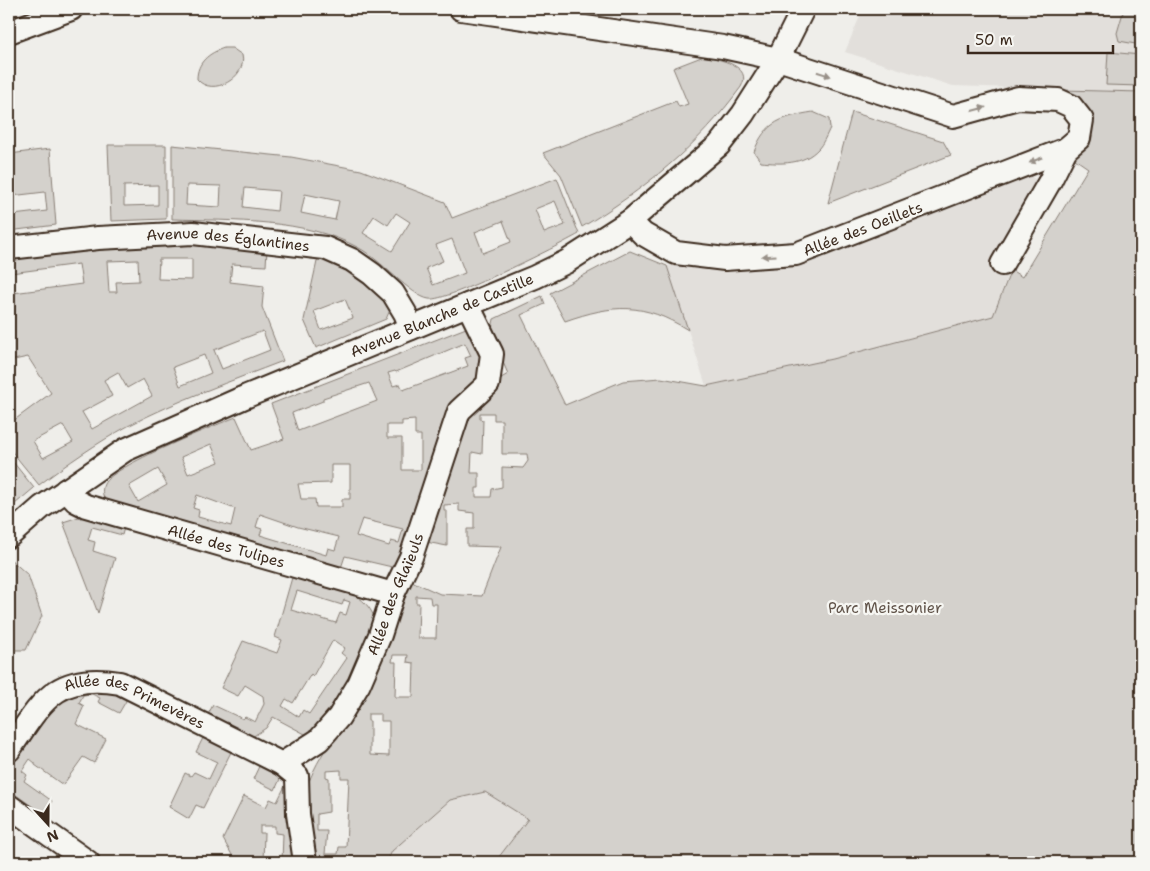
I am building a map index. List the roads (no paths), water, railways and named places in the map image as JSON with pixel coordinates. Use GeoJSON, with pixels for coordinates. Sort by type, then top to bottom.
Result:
{"type":"FeatureCollection","features":[{"type":"Feature","properties":{"kind":"street"},"geometry":{"type":"LineString","coordinates":[[9,32],[71,9]]}},
{"type":"Feature","properties":{"kind":"street"},"geometry":{"type":"LineString","coordinates":[[461,9],[722,47],[778,59],[953,116],[1018,98],[1058,100],[1071,106],[1082,120],[1079,138],[1066,149],[1050,181],[1002,264]]}},
{"type":"Feature","properties":{"kind":"street","name":"Avenue Blanche de Castille"},"geometry":{"type":"LineString","coordinates":[[9,536],[66,490],[125,450],[173,427],[468,305],[566,262],[630,221],[719,145],[743,114],[778,59],[803,9]]}},
{"type":"Feature","properties":{"kind":"street","name":"Allée des Oeillets"},"geometry":{"type":"LineString","coordinates":[[630,221],[643,234],[676,253],[724,259],[796,254],[1066,149]]}},
{"type":"Feature","properties":{"kind":"street","name":"Avenue des Églantines"},"geometry":{"type":"LineString","coordinates":[[9,248],[98,238],[193,233],[325,248],[352,260],[372,274],[393,293],[405,313],[411,328]]}},
{"type":"Feature","properties":{"kind":"street","name":"Allée des Glaïeuls"},"geometry":{"type":"LineString","coordinates":[[282,764],[318,740],[338,717],[359,684],[380,634],[393,594],[411,557],[459,411],[488,384],[492,354],[468,305]]}},
{"type":"Feature","properties":{"kind":"street","name":"Allée des Tulipes"},"geometry":{"type":"LineString","coordinates":[[66,490],[76,501],[86,506],[393,594]]}},
{"type":"Feature","properties":{"kind":"street","name":"Allée des Primevères"},"geometry":{"type":"LineString","coordinates":[[9,750],[36,711],[51,695],[84,680],[102,680],[120,683],[282,764]]}},
{"type":"Feature","properties":{"kind":"street"},"geometry":{"type":"LineString","coordinates":[[282,764],[297,776],[298,814],[305,862]]}},
{"type":"Feature","properties":{"kind":"street"},"geometry":{"type":"LineString","coordinates":[[9,806],[88,862]]}},
{"type":"Feature","properties":{"kind":"park label","name":"Parc Meissonier"},"geometry":{"type":"Point","coordinates":[885,608]}}]}
